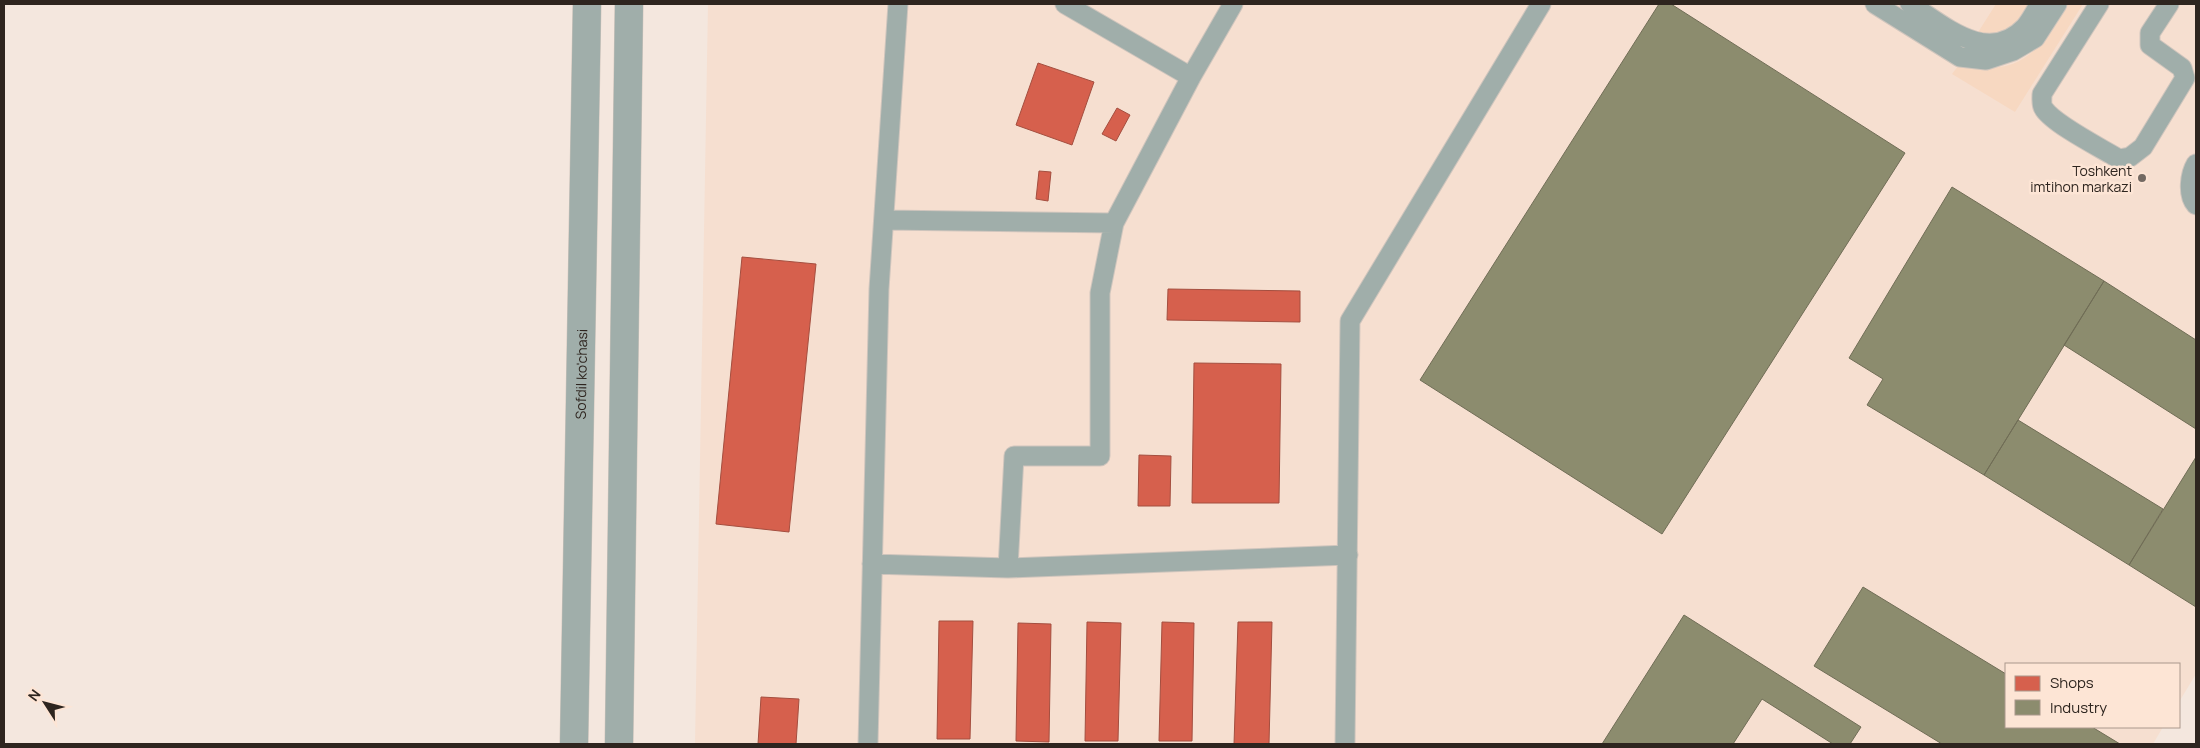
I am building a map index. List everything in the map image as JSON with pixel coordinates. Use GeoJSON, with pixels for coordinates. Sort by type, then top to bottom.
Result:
{"type":"FeatureCollection","features":[{"type":"Feature","properties":{"kind":"street","name":"Sofdil ko'chasi"},"geometry":{"type":"LineString","coordinates":[[574,744],[587,4]]}},
{"type":"Feature","properties":{"kind":"street"},"geometry":{"type":"LineString","coordinates":[[619,744],[629,4]]}},
{"type":"Feature","properties":{"kind":"lane"},"geometry":{"type":"LineString","coordinates":[[868,744],[879,290],[898,4]]}},
{"type":"Feature","properties":{"kind":"lane"},"geometry":{"type":"LineString","coordinates":[[1065,4],[1192,77]]}},
{"type":"Feature","properties":{"kind":"lane"},"geometry":{"type":"LineString","coordinates":[[1008,568],[1014,456],[1100,456],[1100,293],[1114,223],[1233,4]]}},
{"type":"Feature","properties":{"kind":"lane"},"geometry":{"type":"LineString","coordinates":[[1345,744],[1350,321],[1541,4]]}},
{"type":"Feature","properties":{"kind":"lane"},"geometry":{"type":"LineString","coordinates":[[1875,4],[1960,57],[1986,60],[2013,51],[2035,38],[2056,4]]}},
{"type":"Feature","properties":{"kind":"lane"},"geometry":{"type":"LineString","coordinates":[[1910,4],[1971,42],[1994,45],[2015,36],[2027,25],[2040,4]]}},
{"type":"Feature","properties":{"kind":"lane"},"geometry":{"type":"LineString","coordinates":[[2099,4],[2042,94],[2042,107],[2048,114],[2067,127],[2119,159],[2130,157],[2143,147],[2185,78],[2182,68],[2150,45],[2150,33],[2169,4]]}},
{"type":"Feature","properties":{"kind":"lane"},"geometry":{"type":"LineString","coordinates":[[2196,164],[2193,168],[2190,188],[2193,202],[2196,205]]}},
{"type":"Feature","properties":{"kind":"lane"},"geometry":{"type":"LineString","coordinates":[[884,220],[1114,223]]}},
{"type":"Feature","properties":{"kind":"lane"},"geometry":{"type":"LineString","coordinates":[[872,564],[1008,568],[1348,555]]}},
{"type":"Feature","properties":{"kind":"shaded area"},"geometry":{"type":"Polygon","coordinates":[[[708,4],[2196,4],[2196,674],[2180,700],[2180,663],[2005,663],[2005,728],[2162,728],[2153,744],[695,744],[708,4]]]}},
{"type":"Feature","properties":{"kind":"shaded area"},"geometry":{"type":"Polygon","coordinates":[[[1996,4],[2030,4],[2018,21],[2008,30],[1975,37],[1996,4]]]}},
{"type":"Feature","properties":{"kind":"shaded area"},"geometry":{"type":"Polygon","coordinates":[[[2068,4],[2083,4],[2015,112],[1952,74],[1958,66],[1998,67],[2013,64],[2025,58],[2046,36],[2068,4]]]}},
{"type":"Feature","properties":{"kind":"building: Shops"},"geometry":{"type":"Polygon","coordinates":[[[1038,63],[1094,82],[1072,145],[1016,125],[1038,63]]]}},
{"type":"Feature","properties":{"kind":"building: Shops"},"geometry":{"type":"Polygon","coordinates":[[[1117,108],[1130,115],[1116,141],[1102,134],[1117,108]]]}},
{"type":"Feature","properties":{"kind":"building: Shops"},"geometry":{"type":"Polygon","coordinates":[[[1039,171],[1051,172],[1048,201],[1036,199],[1039,171]]]}},
{"type":"Feature","properties":{"kind":"building: Shops"},"geometry":{"type":"Polygon","coordinates":[[[742,257],[816,264],[789,532],[716,524],[742,257]]]}},
{"type":"Feature","properties":{"kind":"building: Shops"},"geometry":{"type":"Polygon","coordinates":[[[1168,289],[1300,291],[1300,322],[1167,320],[1168,289]]]}},
{"type":"Feature","properties":{"kind":"building: Shops"},"geometry":{"type":"Polygon","coordinates":[[[1194,363],[1281,364],[1279,503],[1192,503],[1194,363]]]}},
{"type":"Feature","properties":{"kind":"building: Shops"},"geometry":{"type":"Polygon","coordinates":[[[1139,455],[1171,456],[1170,506],[1138,506],[1139,455]]]}},
{"type":"Feature","properties":{"kind":"building: Shops"},"geometry":{"type":"Polygon","coordinates":[[[939,621],[973,621],[970,739],[937,739],[939,621]]]}},
{"type":"Feature","properties":{"kind":"building: Shops"},"geometry":{"type":"Polygon","coordinates":[[[1087,622],[1121,623],[1118,741],[1085,741],[1087,622]]]}},
{"type":"Feature","properties":{"kind":"building: Shops"},"geometry":{"type":"Polygon","coordinates":[[[1162,622],[1194,623],[1192,741],[1159,741],[1162,622]]]}},
{"type":"Feature","properties":{"kind":"building: Shops"},"geometry":{"type":"Polygon","coordinates":[[[1238,622],[1272,622],[1269,744],[1234,744],[1238,622]]]}},
{"type":"Feature","properties":{"kind":"building: Shops"},"geometry":{"type":"Polygon","coordinates":[[[1018,623],[1051,624],[1049,742],[1016,741],[1018,623]]]}},
{"type":"Feature","properties":{"kind":"building: Shops"},"geometry":{"type":"Polygon","coordinates":[[[761,697],[799,699],[796,744],[758,744],[761,697]]]}},
{"type":"Feature","properties":{"kind":"building: Industry"},"geometry":{"type":"Polygon","coordinates":[[[1659,4],[1671,4],[1905,153],[1662,534],[1420,380],[1659,4]]]}},
{"type":"Feature","properties":{"kind":"building: Industry"},"geometry":{"type":"Polygon","coordinates":[[[1952,187],[2104,281],[1984,475],[1867,405],[1883,379],[1849,358],[1952,187]]]}},
{"type":"Feature","properties":{"kind":"building: Industry"},"geometry":{"type":"Polygon","coordinates":[[[2104,281],[2196,340],[2196,429],[2064,345],[2104,281]]]}},
{"type":"Feature","properties":{"kind":"building: Industry"},"geometry":{"type":"Polygon","coordinates":[[[2018,420],[2163,509],[2129,565],[1984,475],[2018,420]]]}},
{"type":"Feature","properties":{"kind":"building: Industry"},"geometry":{"type":"Polygon","coordinates":[[[2196,457],[2196,607],[2129,565],[2196,457]]]}},
{"type":"Feature","properties":{"kind":"building: Industry"},"geometry":{"type":"Polygon","coordinates":[[[1863,587],[2005,673],[2005,728],[2094,728],[2120,744],[1942,744],[1814,666],[1863,587]]]}},
{"type":"Feature","properties":{"kind":"building: Industry"},"geometry":{"type":"Polygon","coordinates":[[[1684,615],[1861,727],[1850,744],[1833,744],[1762,699],[1733,744],[1602,744],[1684,615]]]}},
{"type":"Feature","properties":{"kind":"place","name":"Toshkent imtihon markazi"},"geometry":{"type":"Point","coordinates":[2142,178]}}]}
